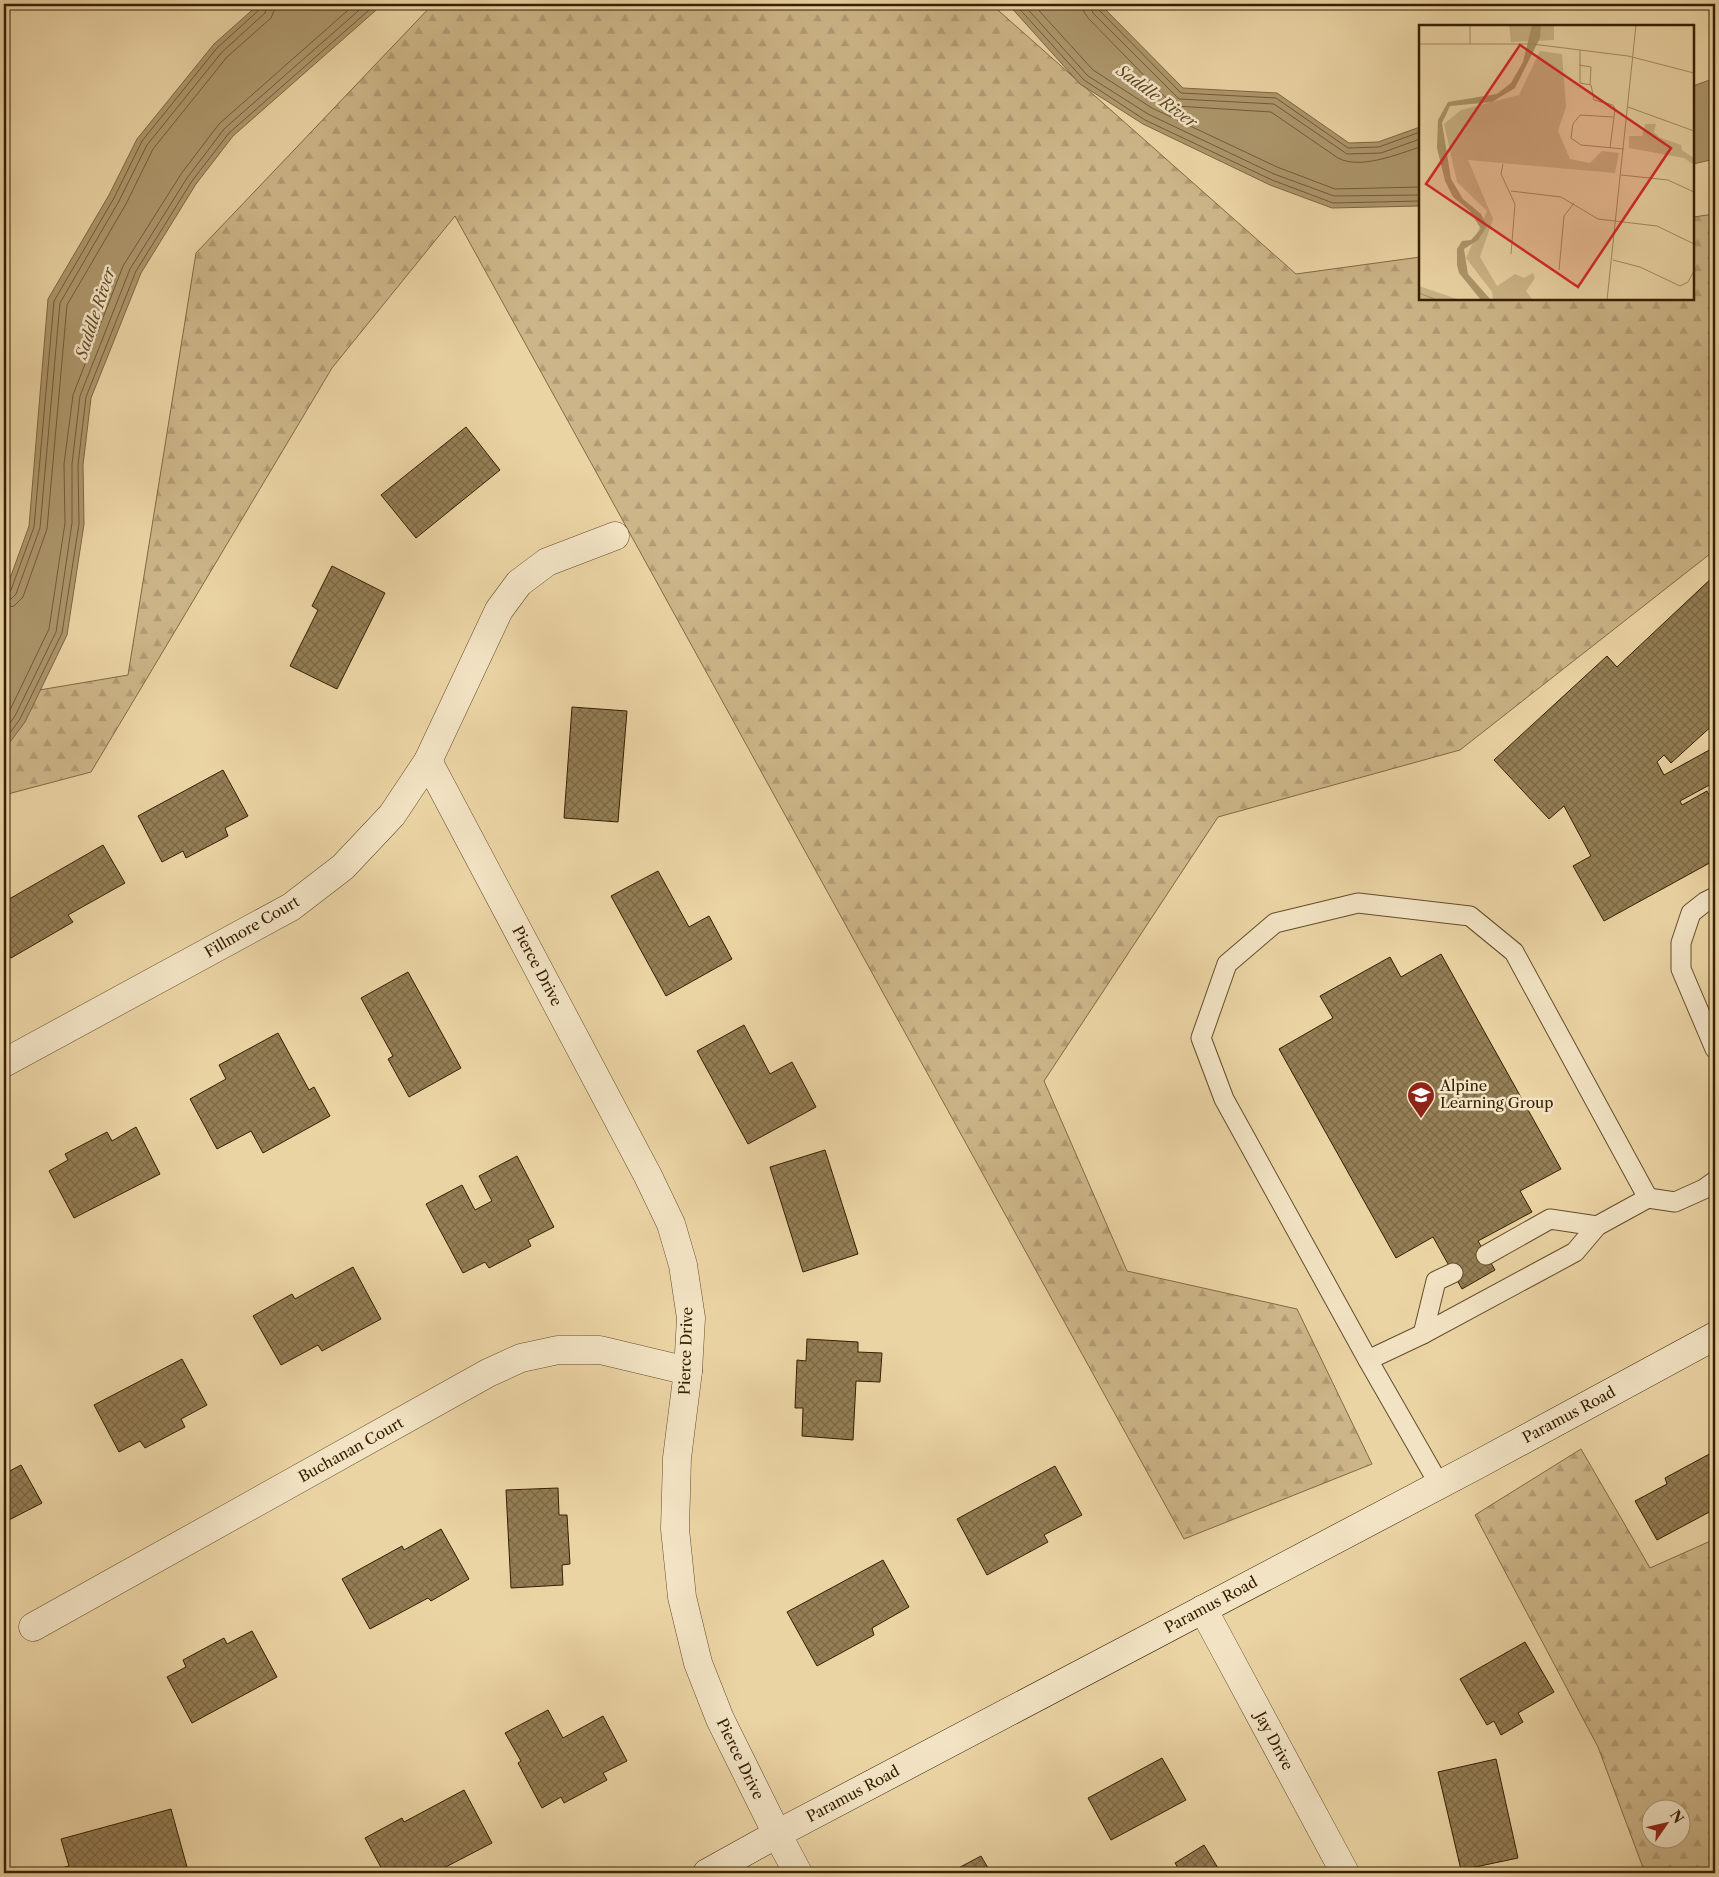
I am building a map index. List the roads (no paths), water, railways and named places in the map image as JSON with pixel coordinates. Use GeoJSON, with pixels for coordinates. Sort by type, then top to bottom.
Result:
{"type":"FeatureCollection","features":[{"type":"Feature","properties":{"kind":"street","name":"Fillmore Court"},"geometry":{"type":"LineString","coordinates":[[4,1063],[291,907],[342,868],[392,815],[428,761],[499,610],[519,583],[547,562],[615,536]]}},
{"type":"Feature","properties":{"kind":"street","name":"Pierce Drive"},"geometry":{"type":"LineString","coordinates":[[428,761],[648,1176],[671,1224],[683,1265],[691,1318],[688,1371],[677,1458],[675,1529],[682,1597],[698,1663],[720,1719],[798,1873]]}},
{"type":"Feature","properties":{"kind":"street","name":"Paramus Road"},"geometry":{"type":"LineString","coordinates":[[707,1873],[777,1834],[1715,1336]]}},
{"type":"Feature","properties":{"kind":"street","name":"Buchanan Court"},"geometry":{"type":"LineString","coordinates":[[33,1628],[471,1382],[521,1358],[558,1350],[600,1350],[688,1371]]}},
{"type":"Feature","properties":{"kind":"street","name":"Jay Drive"},"geometry":{"type":"LineString","coordinates":[[1203,1609],[1345,1873]]}},
{"type":"Feature","properties":{"kind":"lane"},"geometry":{"type":"LineString","coordinates":[[1715,897],[1705,902],[1692,913],[1681,943],[1681,969],[1715,1049]]}},
{"type":"Feature","properties":{"kind":"lane"},"geometry":{"type":"LineString","coordinates":[[1439,1484],[1368,1360],[1224,1099],[1201,1038],[1227,964],[1275,923],[1358,903],[1470,916],[1514,952],[1648,1198]]}},
{"type":"Feature","properties":{"kind":"lane"},"geometry":{"type":"LineString","coordinates":[[1368,1360],[1423,1334],[1575,1252],[1597,1226],[1648,1198],[1674,1202],[1704,1189],[1715,1181]]}},
{"type":"Feature","properties":{"kind":"lane"},"geometry":{"type":"LineString","coordinates":[[1486,1255],[1550,1219],[1597,1226]]}},
{"type":"Feature","properties":{"kind":"lane"},"geometry":{"type":"LineString","coordinates":[[1423,1334],[1436,1281],[1453,1273]]}},
{"type":"Feature","properties":{"kind":"water","name":"Saddle River"},"geometry":{"type":"Polygon","coordinates":[[[259,4],[383,4],[233,136],[196,184],[141,273],[91,398],[83,465],[84,524],[67,635],[25,722],[4,750],[4,595],[29,526],[48,299],[109,195],[137,139],[214,44],[259,4]]]}},
{"type":"Feature","properties":{"kind":"water","name":"Saddle River"},"geometry":{"type":"Polygon","coordinates":[[[1008,4],[1100,4],[1183,88],[1277,93],[1349,143],[1378,142],[1419,127],[1419,206],[1332,208],[1270,185],[1143,124],[1080,84],[1008,4]]]}},
{"type":"Feature","properties":{"kind":"water"},"geometry":{"type":"Polygon","coordinates":[[[1715,78],[1715,159],[1694,164],[1694,86],[1715,78]]]}},
{"type":"Feature","properties":{"kind":"place","name":"Alpine Learning Group"},"geometry":{"type":"Point","coordinates":[1421,1119]}}]}
